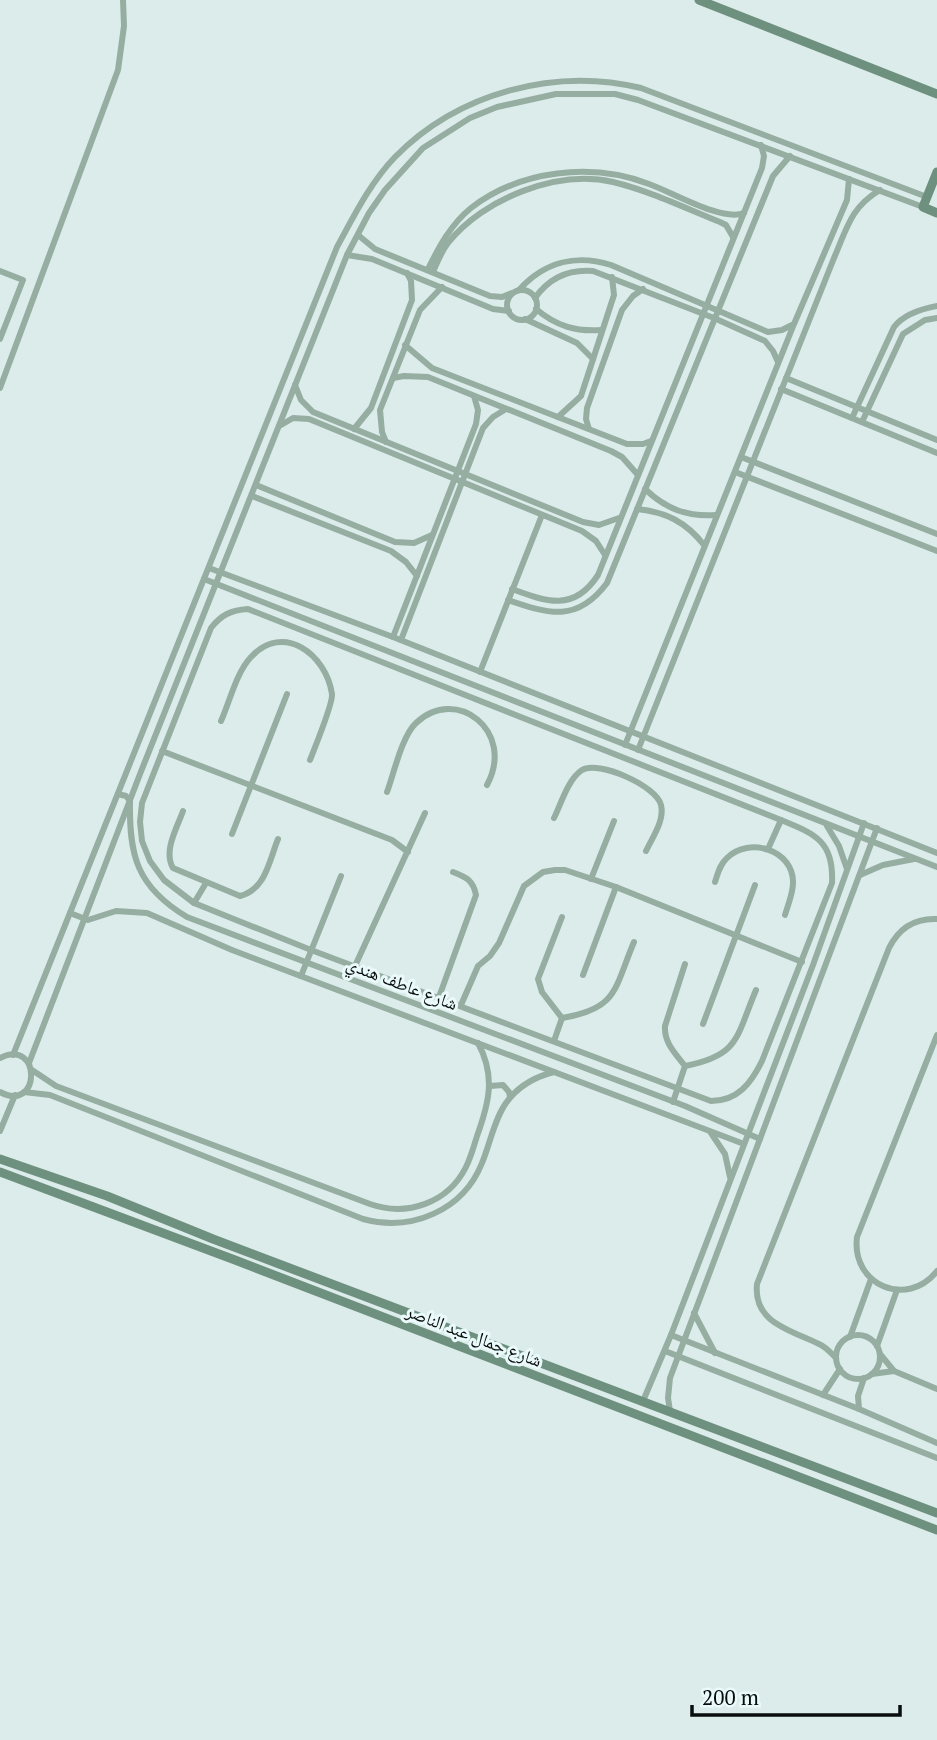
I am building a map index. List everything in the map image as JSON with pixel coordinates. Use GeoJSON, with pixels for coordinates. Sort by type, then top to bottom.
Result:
{"type":"FeatureCollection","features":[{"type":"Feature","properties":{"kind":"main road"},"geometry":{"type":"LineString","coordinates":[[699,0],[937,94]]}},
{"type":"Feature","properties":{"kind":"main road"},"geometry":{"type":"LineString","coordinates":[[937,172],[932,199],[923,207],[937,213]]}},
{"type":"Feature","properties":{"kind":"main road","name":"شارع جمال عبد الناصر"},"geometry":{"type":"LineString","coordinates":[[0,1158],[107,1196],[937,1513]]}},
{"type":"Feature","properties":{"kind":"main road","name":"شارع جمال عبد الناصر"},"geometry":{"type":"LineString","coordinates":[[0,1172],[937,1530]]}},
{"type":"Feature","properties":{"kind":"main road"},"geometry":{"type":"LineString","coordinates":[[209,1251],[215,1246],[214,1239]]}},
{"type":"Feature","properties":{"kind":"main road"},"geometry":{"type":"LineString","coordinates":[[235,1260],[234,1252],[240,1249]]}},
{"type":"Feature","properties":{"kind":"street"},"geometry":{"type":"LineString","coordinates":[[0,388],[118,70],[124,26],[123,0]]}},
{"type":"Feature","properties":{"kind":"street"},"geometry":{"type":"LineString","coordinates":[[13,1055],[337,247],[359,206],[400,152],[439,121],[464,107],[497,94],[555,81],[617,82],[641,88],[932,199]]}},
{"type":"Feature","properties":{"kind":"street"},"geometry":{"type":"LineString","coordinates":[[24,1092],[32,1081],[30,1066],[84,919],[347,255],[385,190],[423,148],[470,118],[523,100],[556,94],[615,94],[761,145],[923,207]]}},
{"type":"Feature","properties":{"kind":"street"},"geometry":{"type":"LineString","coordinates":[[512,589],[543,600],[564,601],[575,597],[592,584],[762,168],[764,156],[761,145]]}},
{"type":"Feature","properties":{"kind":"street"},"geometry":{"type":"LineString","coordinates":[[508,600],[543,612],[573,611],[598,595],[607,583],[773,176],[790,156]]}},
{"type":"Feature","properties":{"kind":"street"},"geometry":{"type":"LineString","coordinates":[[430,271],[442,241],[469,209],[508,187],[558,174],[585,171],[615,174],[647,183],[723,214],[737,216],[744,213]]}},
{"type":"Feature","properties":{"kind":"street"},"geometry":{"type":"LineString","coordinates":[[625,745],[793,324],[847,200],[849,178]]}},
{"type":"Feature","properties":{"kind":"street"},"geometry":{"type":"LineString","coordinates":[[430,271],[446,245],[473,220],[511,197],[560,181],[586,179],[612,182],[644,192],[720,222],[731,231],[733,238]]}},
{"type":"Feature","properties":{"kind":"street"},"geometry":{"type":"LineString","coordinates":[[638,750],[855,210],[880,190]]}},
{"type":"Feature","properties":{"kind":"street"},"geometry":{"type":"LineString","coordinates":[[358,235],[375,249],[490,296],[502,297],[527,291],[536,298]]}},
{"type":"Feature","properties":{"kind":"street"},"geometry":{"type":"LineString","coordinates":[[347,255],[363,256],[493,309],[509,311],[517,318],[525,319],[577,343],[593,359]]}},
{"type":"Feature","properties":{"kind":"street"},"geometry":{"type":"LineString","coordinates":[[509,311],[507,303],[535,274],[566,261],[589,259],[611,265],[768,331],[782,330],[793,324]]}},
{"type":"Feature","properties":{"kind":"street"},"geometry":{"type":"LineString","coordinates":[[0,271],[23,279],[0,340]]}},
{"type":"Feature","properties":{"kind":"street"},"geometry":{"type":"LineString","coordinates":[[525,319],[536,309],[536,298],[555,278],[573,271],[593,271],[714,317],[765,341],[778,362]]}},
{"type":"Feature","properties":{"kind":"street"},"geometry":{"type":"LineString","coordinates":[[354,429],[371,408],[412,300],[411,281],[407,273]]}},
{"type":"Feature","properties":{"kind":"street"},"geometry":{"type":"LineString","coordinates":[[558,417],[581,396],[614,295],[612,277]]}},
{"type":"Feature","properties":{"kind":"street"},"geometry":{"type":"LineString","coordinates":[[386,442],[380,410],[420,310],[442,287]]}},
{"type":"Feature","properties":{"kind":"street"},"geometry":{"type":"LineString","coordinates":[[589,429],[587,408],[622,310],[643,289]]}},
{"type":"Feature","properties":{"kind":"street"},"geometry":{"type":"LineString","coordinates":[[852,418],[899,320],[921,309],[937,306]]}},
{"type":"Feature","properties":{"kind":"street"},"geometry":{"type":"LineString","coordinates":[[536,309],[545,317],[567,328],[602,330]]}},
{"type":"Feature","properties":{"kind":"street"},"geometry":{"type":"LineString","coordinates":[[862,422],[903,334],[925,320],[937,318]]}},
{"type":"Feature","properties":{"kind":"street"},"geometry":{"type":"LineString","coordinates":[[405,345],[432,368],[627,444],[651,441]]}},
{"type":"Feature","properties":{"kind":"street"},"geometry":{"type":"LineString","coordinates":[[393,379],[404,376],[428,377],[611,451],[622,457],[638,475]]}},
{"type":"Feature","properties":{"kind":"street"},"geometry":{"type":"LineString","coordinates":[[786,378],[936,439]]}},
{"type":"Feature","properties":{"kind":"street"},"geometry":{"type":"LineString","coordinates":[[295,385],[301,400],[313,412],[457,471],[583,522],[606,524],[620,517]]}},
{"type":"Feature","properties":{"kind":"street"},"geometry":{"type":"LineString","coordinates":[[782,389],[937,453]]}},
{"type":"Feature","properties":{"kind":"street"},"geometry":{"type":"LineString","coordinates":[[393,637],[478,417],[474,396]]}},
{"type":"Feature","properties":{"kind":"street"},"geometry":{"type":"LineString","coordinates":[[401,640],[483,428],[493,416],[506,409]]}},
{"type":"Feature","properties":{"kind":"street"},"geometry":{"type":"LineString","coordinates":[[279,426],[293,418],[309,419],[589,535],[605,556]]}},
{"type":"Feature","properties":{"kind":"street"},"geometry":{"type":"LineString","coordinates":[[741,457],[937,534]]}},
{"type":"Feature","properties":{"kind":"street"},"geometry":{"type":"LineString","coordinates":[[735,472],[937,551]]}},
{"type":"Feature","properties":{"kind":"street"},"geometry":{"type":"LineString","coordinates":[[256,485],[395,542],[414,542],[432,535]]}},
{"type":"Feature","properties":{"kind":"street"},"geometry":{"type":"LineString","coordinates":[[645,489],[670,509],[700,516],[716,515]]}},
{"type":"Feature","properties":{"kind":"street"},"geometry":{"type":"LineString","coordinates":[[252,496],[391,551],[405,562],[416,576]]}},
{"type":"Feature","properties":{"kind":"street"},"geometry":{"type":"LineString","coordinates":[[637,509],[668,515],[688,527],[704,545]]}},
{"type":"Feature","properties":{"kind":"street"},"geometry":{"type":"LineString","coordinates":[[480,672],[542,515]]}},
{"type":"Feature","properties":{"kind":"street"},"geometry":{"type":"LineString","coordinates":[[209,568],[401,640],[937,853]]}},
{"type":"Feature","properties":{"kind":"street"},"geometry":{"type":"LineString","coordinates":[[204,579],[937,867]]}},
{"type":"Feature","properties":{"kind":"street"},"geometry":{"type":"LineString","coordinates":[[247,609],[300,629],[809,831],[820,839],[828,850],[833,866],[832,883],[762,1062],[749,1085],[735,1095],[711,1101],[310,950],[194,903],[164,880],[150,861],[142,841],[142,803],[211,628],[217,621],[236,610],[247,609]]}},
{"type":"Feature","properties":{"kind":"street"},"geometry":{"type":"LineString","coordinates":[[295,643],[300,629]]}},
{"type":"Feature","properties":{"kind":"street"},"geometry":{"type":"LineString","coordinates":[[221,721],[245,665],[252,656],[272,644],[295,643],[317,659],[325,670],[332,696],[310,760]]}},
{"type":"Feature","properties":{"kind":"street"},"geometry":{"type":"LineString","coordinates":[[232,834],[287,694]]}},
{"type":"Feature","properties":{"kind":"street"},"geometry":{"type":"LineString","coordinates":[[469,714],[476,699]]}},
{"type":"Feature","properties":{"kind":"street"},"geometry":{"type":"LineString","coordinates":[[387,792],[409,732],[416,723],[436,711],[447,709],[469,714],[481,722],[490,733],[496,760],[487,785]]}},
{"type":"Feature","properties":{"kind":"street"},"geometry":{"type":"LineString","coordinates":[[162,751],[392,840],[408,852]]}},
{"type":"Feature","properties":{"kind":"street"},"geometry":{"type":"LineString","coordinates":[[626,777],[632,761]]}},
{"type":"Feature","properties":{"kind":"street"},"geometry":{"type":"LineString","coordinates":[[554,818],[573,779],[582,770],[593,767],[626,777],[652,790],[661,803],[660,819],[646,851]]}},
{"type":"Feature","properties":{"kind":"street"},"geometry":{"type":"LineString","coordinates":[[118,794],[126,796],[130,801]]}},
{"type":"Feature","properties":{"kind":"street","name":"شارع عاطف هندي"},"geometry":{"type":"LineString","coordinates":[[130,801],[133,857],[142,874],[162,898],[178,911],[197,921],[673,1102],[760,1139]]}},
{"type":"Feature","properties":{"kind":"street"},"geometry":{"type":"LineString","coordinates":[[183,811],[169,849],[169,863],[178,872],[240,896],[248,894],[262,881],[278,839]]}},
{"type":"Feature","properties":{"kind":"street"},"geometry":{"type":"LineString","coordinates":[[355,966],[425,814]]}},
{"type":"Feature","properties":{"kind":"street"},"geometry":{"type":"LineString","coordinates":[[768,849],[780,820]]}},
{"type":"Feature","properties":{"kind":"street"},"geometry":{"type":"LineString","coordinates":[[592,879],[614,821]]}},
{"type":"Feature","properties":{"kind":"street"},"geometry":{"type":"LineString","coordinates":[[643,1401],[665,1351],[748,1134],[863,823]]}},
{"type":"Feature","properties":{"kind":"street"},"geometry":{"type":"LineString","coordinates":[[825,824],[839,846],[847,869]]}},
{"type":"Feature","properties":{"kind":"street"},"geometry":{"type":"LineString","coordinates":[[670,1411],[668,1385],[877,828]]}},
{"type":"Feature","properties":{"kind":"street"},"geometry":{"type":"LineString","coordinates":[[715,882],[720,866],[736,851],[746,847],[768,849],[783,859],[792,875],[794,884],[785,915]]}},
{"type":"Feature","properties":{"kind":"street"},"geometry":{"type":"LineString","coordinates":[[860,875],[891,862],[917,859]]}},
{"type":"Feature","properties":{"kind":"street"},"geometry":{"type":"LineString","coordinates":[[461,1005],[478,966],[494,951],[524,886],[543,873],[565,870],[616,887],[802,962]]}},
{"type":"Feature","properties":{"kind":"street"},"geometry":{"type":"LineString","coordinates":[[439,997],[476,895],[468,878],[453,872]]}},
{"type":"Feature","properties":{"kind":"street"},"geometry":{"type":"LineString","coordinates":[[301,976],[341,876]]}},
{"type":"Feature","properties":{"kind":"street"},"geometry":{"type":"LineString","coordinates":[[194,903],[206,883]]}},
{"type":"Feature","properties":{"kind":"street"},"geometry":{"type":"LineString","coordinates":[[703,1024],[755,885]]}},
{"type":"Feature","properties":{"kind":"street"},"geometry":{"type":"LineString","coordinates":[[583,975],[616,887]]}},
{"type":"Feature","properties":{"kind":"street","name":"شارع عاطف هندي"},"geometry":{"type":"LineString","coordinates":[[84,919],[124,910],[147,912],[232,950],[744,1144]]}},
{"type":"Feature","properties":{"kind":"street"},"geometry":{"type":"LineString","coordinates":[[70,913],[84,919]]}},
{"type":"Feature","properties":{"kind":"street"},"geometry":{"type":"LineString","coordinates":[[562,917],[538,979],[542,992],[562,1018]]}},
{"type":"Feature","properties":{"kind":"street"},"geometry":{"type":"LineString","coordinates":[[894,1371],[850,1377],[840,1369],[836,1358],[822,1346],[768,1318],[759,1305],[757,1284],[889,948],[898,933],[912,923],[937,919]]}},
{"type":"Feature","properties":{"kind":"street"},"geometry":{"type":"LineString","coordinates":[[562,1018],[590,1013],[609,1000],[634,942]]}},
{"type":"Feature","properties":{"kind":"street"},"geometry":{"type":"LineString","coordinates":[[685,964],[664,1033],[685,1066]]}},
{"type":"Feature","properties":{"kind":"street"},"geometry":{"type":"LineString","coordinates":[[685,1066],[707,1062],[732,1045],[756,990]]}},
{"type":"Feature","properties":{"kind":"street"},"geometry":{"type":"LineString","coordinates":[[554,1041],[562,1018]]}},
{"type":"Feature","properties":{"kind":"street"},"geometry":{"type":"LineString","coordinates":[[937,1035],[857,1237],[858,1260],[871,1279],[897,1290],[916,1288],[937,1271]]}},
{"type":"Feature","properties":{"kind":"street"},"geometry":{"type":"LineString","coordinates":[[0,1058],[13,1055],[22,1057],[55,1086],[370,1204],[395,1209],[413,1208],[444,1194],[457,1181],[470,1159],[488,1104],[490,1086],[488,1068],[478,1043]]}},
{"type":"Feature","properties":{"kind":"street"},"geometry":{"type":"LineString","coordinates":[[673,1102],[685,1066]]}},
{"type":"Feature","properties":{"kind":"street"},"geometry":{"type":"LineString","coordinates":[[0,1092],[50,1095],[363,1219],[391,1224],[411,1222],[429,1216],[446,1208],[461,1196],[478,1172],[502,1109],[510,1097],[533,1079],[555,1072]]}},
{"type":"Feature","properties":{"kind":"street"},"geometry":{"type":"LineString","coordinates":[[490,1086],[503,1085],[508,1089],[510,1097]]}},
{"type":"Feature","properties":{"kind":"street"},"geometry":{"type":"LineString","coordinates":[[0,1131],[15,1095]]}},
{"type":"Feature","properties":{"kind":"street"},"geometry":{"type":"LineString","coordinates":[[724,1137],[732,1132],[729,1126]]}},
{"type":"Feature","properties":{"kind":"street"},"geometry":{"type":"LineString","coordinates":[[710,1131],[725,1154],[730,1181]]}},
{"type":"Feature","properties":{"kind":"street"},"geometry":{"type":"LineString","coordinates":[[822,1346],[841,1344],[850,1337],[871,1279]]}},
{"type":"Feature","properties":{"kind":"street"},"geometry":{"type":"LineString","coordinates":[[859,1409],[858,1396],[867,1376],[878,1365],[878,1349],[897,1290]]}},
{"type":"Feature","properties":{"kind":"street"},"geometry":{"type":"LineString","coordinates":[[694,1313],[715,1353]]}},
{"type":"Feature","properties":{"kind":"street"},"geometry":{"type":"LineString","coordinates":[[671,1335],[859,1409],[937,1443]]}},
{"type":"Feature","properties":{"kind":"street"},"geometry":{"type":"LineString","coordinates":[[850,1337],[865,1336],[894,1371],[937,1389]]}},
{"type":"Feature","properties":{"kind":"street"},"geometry":{"type":"LineString","coordinates":[[836,1358],[841,1344]]}},
{"type":"Feature","properties":{"kind":"street"},"geometry":{"type":"LineString","coordinates":[[665,1351],[937,1458]]}},
{"type":"Feature","properties":{"kind":"street"},"geometry":{"type":"LineString","coordinates":[[823,1395],[840,1369]]}}]}
